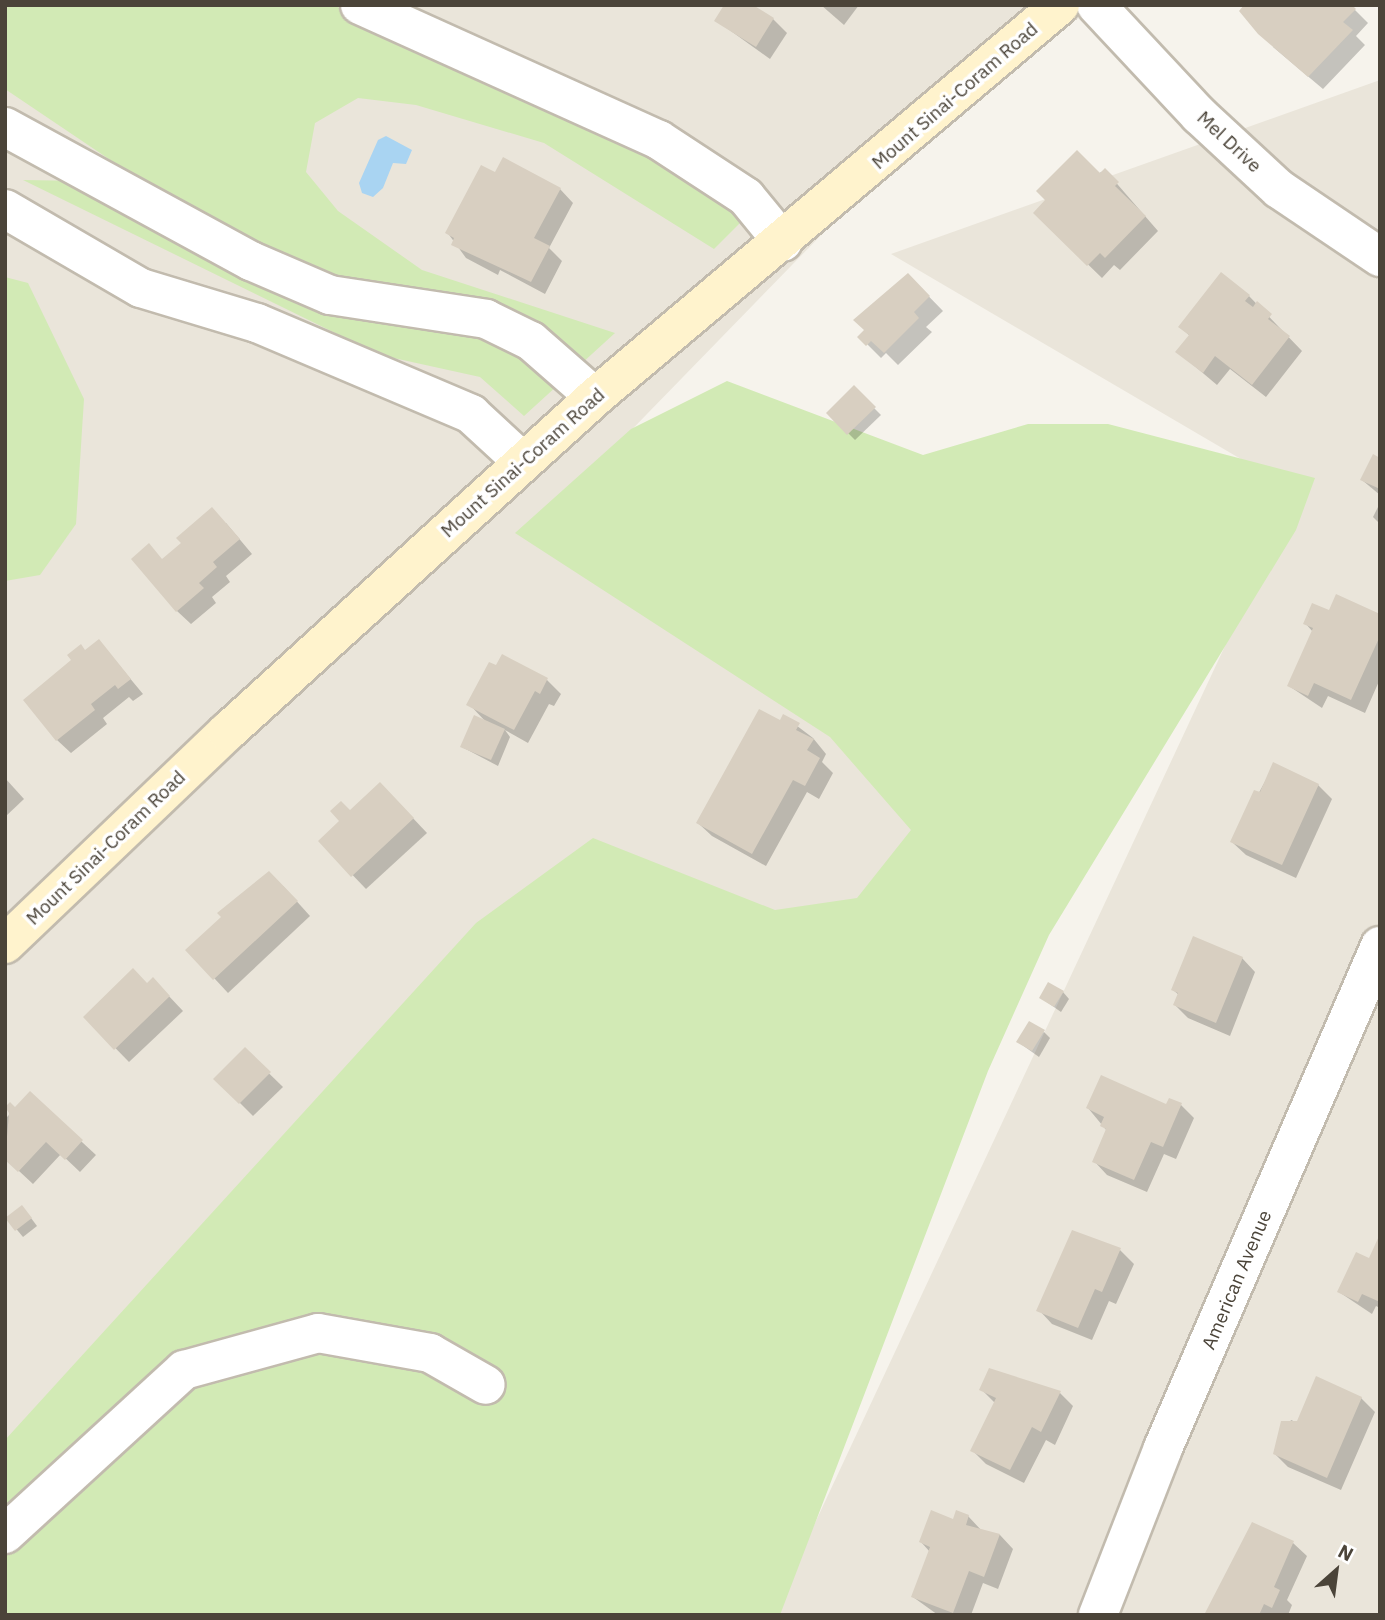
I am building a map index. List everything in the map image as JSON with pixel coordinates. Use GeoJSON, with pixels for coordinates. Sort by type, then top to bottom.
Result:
{"type":"FeatureCollection","features":[{"type":"Feature","properties":{"kind":"main road","name":"Mount Sinai-Coram Road"},"geometry":{"type":"LineString","coordinates":[[5,944],[227,732],[595,397],[783,242],[1060,5]]}},
{"type":"Feature","properties":{"kind":"street"},"geometry":{"type":"LineString","coordinates":[[360,5],[659,140],[746,197],[783,242]]}},
{"type":"Feature","properties":{"kind":"street","name":"Mel Drive"},"geometry":{"type":"LineString","coordinates":[[1096,5],[1199,115],[1279,189],[1380,257]]}},
{"type":"Feature","properties":{"kind":"street"},"geometry":{"type":"LineString","coordinates":[[5,127],[251,261],[330,295],[486,319],[531,341],[595,397]]}},
{"type":"Feature","properties":{"kind":"street"},"geometry":{"type":"LineString","coordinates":[[5,209],[141,288],[257,323],[471,414],[523,462]]}},
{"type":"Feature","properties":{"kind":"street","name":"American Avenue"},"geometry":{"type":"LineString","coordinates":[[1098,1615],[1163,1448],[1380,946]]}},
{"type":"Feature","properties":{"kind":"street"},"geometry":{"type":"LineString","coordinates":[[5,1534],[184,1370],[318,1333],[430,1353],[486,1385]]}},
{"type":"Feature","properties":{"kind":"shaded area"},"geometry":{"type":"Polygon","coordinates":[[[5,5],[1045,5],[539,525],[1059,802],[5,1515],[5,5]]]}},
{"type":"Feature","properties":{"kind":"shaded area"},"geometry":{"type":"Polygon","coordinates":[[[1380,80],[1380,1615],[772,1615],[1297,492],[891,254],[1380,80]]]}},
{"type":"Feature","properties":{"kind":"green space"},"geometry":{"type":"Polygon","coordinates":[[[5,5],[333,5],[564,107],[747,216],[714,249],[544,143],[416,105],[358,98],[315,123],[306,172],[338,211],[422,270],[615,333],[524,416],[480,377],[380,355],[23,180],[143,182],[5,89],[5,5]]]}},
{"type":"Feature","properties":{"kind":"green space"},"geometry":{"type":"Polygon","coordinates":[[[5,277],[28,283],[84,399],[76,524],[40,575],[5,581],[5,277]]]}},
{"type":"Feature","properties":{"kind":"green space"},"geometry":{"type":"Polygon","coordinates":[[[727,381],[923,455],[1028,424],[1108,424],[1315,478],[1296,530],[1049,935],[988,1071],[780,1615],[5,1615],[5,1440],[476,923],[593,838],[775,910],[857,898],[911,830],[830,737],[515,533],[631,429],[727,381]]]}},
{"type":"Feature","properties":{"kind":"water"},"geometry":{"type":"Polygon","coordinates":[[[386,136],[412,150],[406,164],[393,163],[383,188],[373,197],[362,193],[359,183],[378,140],[386,136]]]}},
{"type":"Feature","properties":{"kind":"building"},"geometry":{"type":"Polygon","coordinates":[[[724,5],[753,5],[774,18],[756,47],[714,21],[724,5]]]}},
{"type":"Feature","properties":{"kind":"building"},"geometry":{"type":"Polygon","coordinates":[[[1244,5],[1352,5],[1356,9],[1343,22],[1353,30],[1308,77],[1258,34],[1239,11],[1244,5]]]}},
{"type":"Feature","properties":{"kind":"building"},"geometry":{"type":"Polygon","coordinates":[[[1077,150],[1100,173],[1105,168],[1119,182],[1115,186],[1146,216],[1105,258],[1100,253],[1087,266],[1033,213],[1045,200],[1036,191],[1077,150]]]}},
{"type":"Feature","properties":{"kind":"building"},"geometry":{"type":"Polygon","coordinates":[[[503,157],[561,188],[534,238],[550,246],[531,282],[451,245],[454,238],[445,233],[481,165],[495,172],[503,157]]]}},
{"type":"Feature","properties":{"kind":"building"},"geometry":{"type":"Polygon","coordinates":[[[1221,272],[1250,295],[1245,301],[1253,307],[1257,301],[1272,314],[1268,319],[1290,336],[1252,385],[1215,356],[1203,373],[1175,352],[1189,335],[1178,327],[1221,272]]]}},
{"type":"Feature","properties":{"kind":"building"},"geometry":{"type":"Polygon","coordinates":[[[908,273],[930,296],[914,312],[919,318],[884,353],[871,341],[866,346],[857,337],[864,330],[853,320],[908,273]]]}},
{"type":"Feature","properties":{"kind":"building"},"geometry":{"type":"Polygon","coordinates":[[[854,385],[876,407],[847,435],[826,413],[854,385]]]}},
{"type":"Feature","properties":{"kind":"building"},"geometry":{"type":"Polygon","coordinates":[[[1373,454],[1380,458],[1380,489],[1360,480],[1373,454]]]}},
{"type":"Feature","properties":{"kind":"building"},"geometry":{"type":"Polygon","coordinates":[[[212,507],[240,539],[213,562],[217,567],[199,583],[204,588],[176,612],[131,559],[149,543],[162,559],[181,543],[176,538],[212,507]]]}},
{"type":"Feature","properties":{"kind":"building"},"geometry":{"type":"Polygon","coordinates":[[[1336,594],[1380,614],[1380,636],[1351,700],[1314,683],[1308,696],[1287,686],[1313,628],[1303,624],[1312,603],[1329,610],[1336,594]]]}},
{"type":"Feature","properties":{"kind":"building"},"geometry":{"type":"Polygon","coordinates":[[[99,639],[131,679],[118,689],[115,685],[91,704],[95,710],[56,741],[23,700],[71,660],[67,655],[81,644],[85,650],[99,639]]]}},
{"type":"Feature","properties":{"kind":"building"},"geometry":{"type":"Polygon","coordinates":[[[502,654],[548,678],[540,694],[535,691],[514,730],[466,705],[489,662],[496,665],[502,654]]]}},
{"type":"Feature","properties":{"kind":"building"},"geometry":{"type":"Polygon","coordinates":[[[759,709],[780,720],[783,714],[800,723],[796,730],[814,739],[807,750],[820,758],[805,786],[793,780],[752,854],[696,823],[759,709]]]}},
{"type":"Feature","properties":{"kind":"building"},"geometry":{"type":"Polygon","coordinates":[[[474,715],[505,729],[491,760],[460,747],[474,715]]]}},
{"type":"Feature","properties":{"kind":"building"},"geometry":{"type":"Polygon","coordinates":[[[1273,762],[1319,784],[1282,865],[1230,842],[1254,790],[1260,792],[1273,762]]]}},
{"type":"Feature","properties":{"kind":"building"},"geometry":{"type":"Polygon","coordinates":[[[380,782],[414,818],[351,877],[318,841],[339,821],[330,811],[341,801],[350,810],[380,782]]]}},
{"type":"Feature","properties":{"kind":"building"},"geometry":{"type":"Polygon","coordinates":[[[269,871],[298,901],[213,980],[185,950],[221,917],[217,913],[269,871]]]}},
{"type":"Feature","properties":{"kind":"building"},"geometry":{"type":"Polygon","coordinates":[[[1193,936],[1243,957],[1216,1023],[1173,1005],[1178,993],[1171,990],[1193,936]]]}},
{"type":"Feature","properties":{"kind":"building"},"geometry":{"type":"Polygon","coordinates":[[[133,968],[147,983],[153,977],[170,996],[114,1050],[83,1017],[133,968]]]}},
{"type":"Feature","properties":{"kind":"building"},"geometry":{"type":"Polygon","coordinates":[[[1048,982],[1064,991],[1054,1007],[1039,998],[1048,982]]]}},
{"type":"Feature","properties":{"kind":"building"},"geometry":{"type":"Polygon","coordinates":[[[1029,1021],[1045,1030],[1032,1051],[1016,1042],[1029,1021]]]}},
{"type":"Feature","properties":{"kind":"building"},"geometry":{"type":"Polygon","coordinates":[[[245,1047],[271,1072],[239,1104],[213,1079],[245,1047]]]}},
{"type":"Feature","properties":{"kind":"building"},"geometry":{"type":"Polygon","coordinates":[[[1101,1075],[1166,1104],[1169,1098],[1182,1103],[1163,1147],[1151,1142],[1134,1180],[1092,1162],[1106,1129],[1100,1126],[1104,1117],[1086,1108],[1101,1075]]]}},
{"type":"Feature","properties":{"kind":"building"},"geometry":{"type":"Polygon","coordinates":[[[30,1091],[83,1140],[65,1160],[46,1142],[18,1172],[5,1160],[9,1113],[5,1107],[10,1102],[15,1107],[30,1091]]]}},
{"type":"Feature","properties":{"kind":"building"},"geometry":{"type":"Polygon","coordinates":[[[22,1205],[32,1218],[15,1231],[5,1218],[22,1205]]]}},
{"type":"Feature","properties":{"kind":"building"},"geometry":{"type":"Polygon","coordinates":[[[1072,1230],[1121,1248],[1102,1292],[1095,1289],[1078,1328],[1036,1311],[1072,1230]]]}},
{"type":"Feature","properties":{"kind":"building"},"geometry":{"type":"Polygon","coordinates":[[[1380,1234],[1380,1302],[1362,1294],[1358,1302],[1337,1292],[1356,1252],[1369,1258],[1380,1234]]]}},
{"type":"Feature","properties":{"kind":"building"},"geometry":{"type":"Polygon","coordinates":[[[989,1368],[1061,1391],[1041,1432],[1032,1427],[1010,1470],[970,1451],[996,1398],[979,1390],[989,1368]]]}},
{"type":"Feature","properties":{"kind":"building"},"geometry":{"type":"Polygon","coordinates":[[[1316,1376],[1362,1397],[1327,1478],[1273,1454],[1281,1421],[1297,1421],[1316,1376]]]}},
{"type":"Feature","properties":{"kind":"building"},"geometry":{"type":"Polygon","coordinates":[[[931,1510],[953,1519],[956,1510],[969,1515],[966,1525],[1000,1534],[984,1577],[969,1571],[953,1613],[911,1597],[930,1547],[919,1542],[931,1510]]]}},
{"type":"Feature","properties":{"kind":"building"},"geometry":{"type":"Polygon","coordinates":[[[1252,1522],[1294,1541],[1274,1587],[1280,1590],[1272,1608],[1264,1604],[1259,1615],[1204,1615],[1252,1522]]]}}]}
